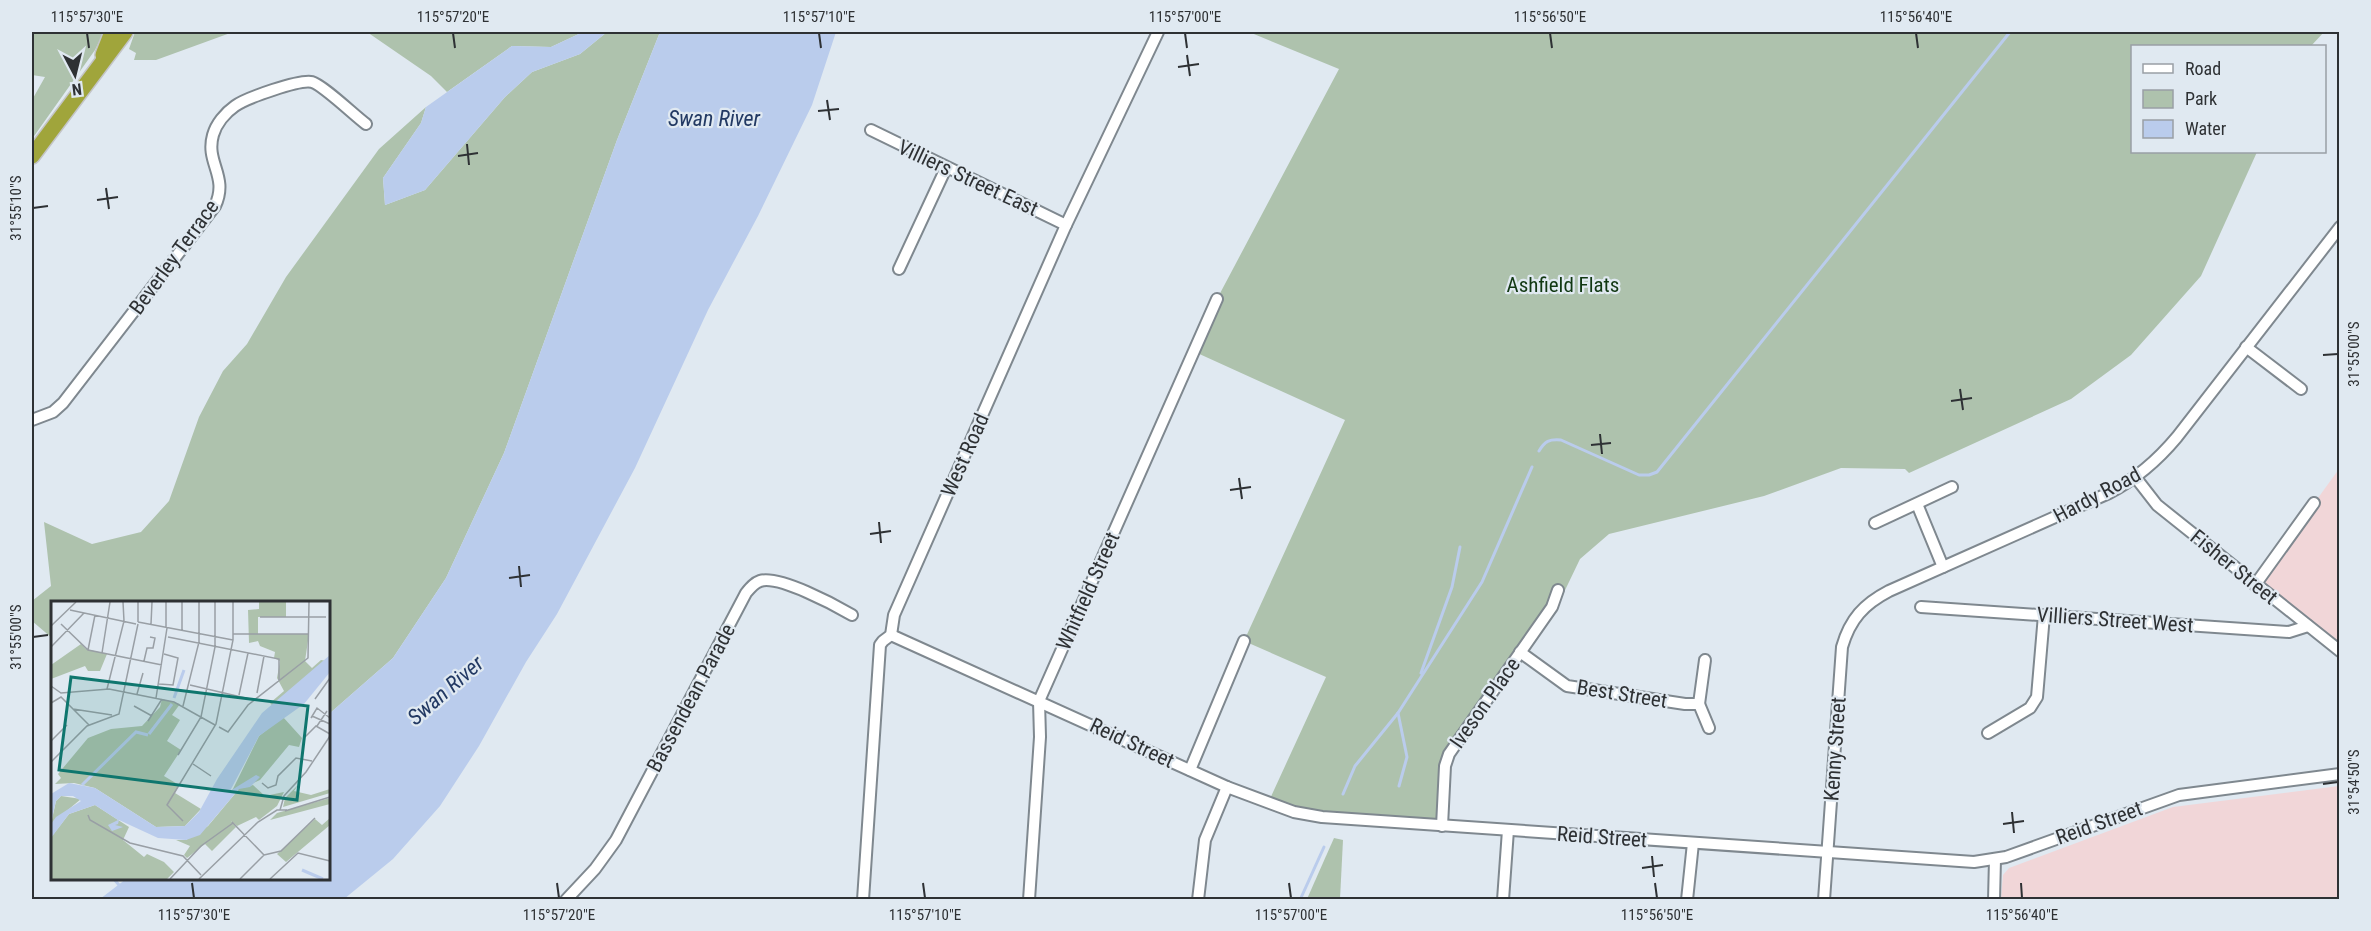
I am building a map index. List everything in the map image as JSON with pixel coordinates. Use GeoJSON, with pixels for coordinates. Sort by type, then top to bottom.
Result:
{"type":"FeatureCollection","features":[{"type":"Feature","properties":{"kind":"highway"},"geometry":{"type":"LineString","coordinates":[[100,64],[112,32]]}},
{"type":"Feature","properties":{"kind":"highway"},"geometry":{"type":"LineString","coordinates":[[32,156],[125,32]]}},
{"type":"Feature","properties":{"kind":"street","name":"West Road"},"geometry":{"type":"LineString","coordinates":[[863,900],[880,652],[883,641],[891,635],[894,615],[1066,225],[1158,32]]}},
{"type":"Feature","properties":{"kind":"street","name":"Beverley Terrace"},"geometry":{"type":"LineString","coordinates":[[32,420],[53,412],[63,403],[215,206],[220,194],[220,179],[213,160],[213,134],[224,115],[237,105],[301,81],[315,82],[366,124]]}},
{"type":"Feature","properties":{"kind":"street","name":"Villiers Street East"},"geometry":{"type":"LineString","coordinates":[[871,130],[1066,225]]}},
{"type":"Feature","properties":{"kind":"street"},"geometry":{"type":"LineString","coordinates":[[899,269],[946,168]]}},
{"type":"Feature","properties":{"kind":"street","name":"Hardy Road"},"geometry":{"type":"LineString","coordinates":[[1865,606],[1889,591],[2100,498],[2136,478],[2177,437],[2340,227]]}},
{"type":"Feature","properties":{"kind":"street","name":"Whitfield Street"},"geometry":{"type":"LineString","coordinates":[[1029,900],[1040,737],[1039,701],[1217,299]]}},
{"type":"Feature","properties":{"kind":"street"},"geometry":{"type":"LineString","coordinates":[[2246,347],[2301,389]]}},
{"type":"Feature","properties":{"kind":"street","name":"Fisher Street"},"geometry":{"type":"LineString","coordinates":[[2136,478],[2157,505],[2340,651]]}},
{"type":"Feature","properties":{"kind":"street"},"geometry":{"type":"LineString","coordinates":[[1875,523],[1952,487]]}},
{"type":"Feature","properties":{"kind":"street"},"geometry":{"type":"LineString","coordinates":[[2255,585],[2314,503]]}},
{"type":"Feature","properties":{"kind":"street"},"geometry":{"type":"LineString","coordinates":[[1917,504],[1943,567]]}},
{"type":"Feature","properties":{"kind":"street","name":"Bassendean Parade"},"geometry":{"type":"LineString","coordinates":[[566,900],[616,840],[746,593],[753,585],[759,581],[776,581],[852,615]]}},
{"type":"Feature","properties":{"kind":"street","name":"Iveson Place"},"geometry":{"type":"LineString","coordinates":[[1442,826],[1445,766],[1449,754],[1552,607],[1558,590]]}},
{"type":"Feature","properties":{"kind":"street","name":"Kenny Street"},"geometry":{"type":"LineString","coordinates":[[1824,900],[1842,647],[1849,626],[1865,606]]}},
{"type":"Feature","properties":{"kind":"street","name":"Villiers Street West"},"geometry":{"type":"LineString","coordinates":[[1921,607],[2289,632],[2308,626]]}},
{"type":"Feature","properties":{"kind":"street"},"geometry":{"type":"LineString","coordinates":[[1988,733],[2030,708],[2037,697],[2043,615]]}},
{"type":"Feature","properties":{"kind":"street","name":"Reid Street"},"geometry":{"type":"LineString","coordinates":[[891,635],[1227,787],[1278,807],[1308,815],[1961,861],[1995,859],[2179,795],[2340,774]]}},
{"type":"Feature","properties":{"kind":"street"},"geometry":{"type":"LineString","coordinates":[[1190,770],[1244,641]]}},
{"type":"Feature","properties":{"kind":"street","name":"Best Street"},"geometry":{"type":"LineString","coordinates":[[1520,652],[1567,686],[1685,704],[1699,704]]}},
{"type":"Feature","properties":{"kind":"street"},"geometry":{"type":"LineString","coordinates":[[1705,660],[1699,704],[1709,728]]}},
{"type":"Feature","properties":{"kind":"street"},"geometry":{"type":"LineString","coordinates":[[1198,900],[1205,840],[1227,787]]}},
{"type":"Feature","properties":{"kind":"street"},"geometry":{"type":"LineString","coordinates":[[1503,900],[1508,830]]}},
{"type":"Feature","properties":{"kind":"street"},"geometry":{"type":"LineString","coordinates":[[1687,900],[1693,843]]}},
{"type":"Feature","properties":{"kind":"street"},"geometry":{"type":"LineString","coordinates":[[1994,900],[1995,859]]}},
{"type":"Feature","properties":{"kind":"shaded area"},"geometry":{"type":"Polygon","coordinates":[[[2339,469],[2339,651],[2255,585],[2339,469]]]}},
{"type":"Feature","properties":{"kind":"shaded area"},"geometry":{"type":"Polygon","coordinates":[[[2339,786],[2339,899],[2001,899],[2003,875],[2009,868],[2173,807],[2339,786]]]}},
{"type":"Feature","properties":{"kind":"green space"},"geometry":{"type":"Polygon","coordinates":[[[32,32],[104,32],[95,50],[32,139],[32,100],[45,77],[32,75],[32,32]]]}},
{"type":"Feature","properties":{"kind":"green space"},"geometry":{"type":"Polygon","coordinates":[[[135,32],[233,32],[156,60],[134,60],[136,53],[129,49],[135,32]]]}},
{"type":"Feature","properties":{"kind":"green space"},"geometry":{"type":"Polygon","coordinates":[[[367,32],[583,32],[551,47],[512,46],[447,92],[431,76],[367,32]]]}},
{"type":"Feature","properties":{"kind":"green space"},"geometry":{"type":"Polygon","coordinates":[[[607,32],[660,32],[617,140],[504,453],[446,578],[393,658],[330,713],[330,601],[51,601],[51,637],[32,621],[32,601],[51,586],[44,522],[92,544],[141,532],[169,501],[199,417],[223,371],[247,344],[286,277],[379,149],[426,107],[421,123],[383,178],[385,205],[425,190],[505,97],[532,72],[580,54],[607,32]]]}},
{"type":"Feature","properties":{"kind":"green space","name":"Ashfield Flats"},"geometry":{"type":"Polygon","coordinates":[[[1249,32],[2324,32],[2312,45],[2131,45],[2131,153],[2257,153],[2201,276],[2131,355],[2071,399],[1909,473],[1905,469],[1841,468],[1764,496],[1609,534],[1580,559],[1556,609],[1451,753],[1445,825],[1322,817],[1268,803],[1326,677],[1244,641],[1345,420],[1195,352],[1217,299],[1339,69],[1249,32]]]}},
{"type":"Feature","properties":{"kind":"green space"},"geometry":{"type":"Polygon","coordinates":[[[1334,838],[1343,840],[1340,899],[1307,899],[1334,838]]]}},
{"type":"Feature","properties":{"kind":"water"},"geometry":{"type":"Polygon","coordinates":[[[583,32],[607,32],[580,54],[532,72],[505,97],[425,190],[385,205],[383,178],[421,123],[426,107],[512,46],[551,47],[583,32]]]}},
{"type":"Feature","properties":{"kind":"water","name":"Swan River"},"geometry":{"type":"Polygon","coordinates":[[[660,32],[836,32],[812,105],[758,216],[708,310],[635,468],[557,614],[526,662],[479,746],[440,806],[393,859],[344,899],[100,899],[125,880],[330,880],[330,713],[393,658],[446,578],[504,453],[617,140],[660,32]]]}},
{"type":"Feature","properties":{"kind":"waterway"},"geometry":{"type":"LineString","coordinates":[[1539,451],[1548,441],[1561,440],[1639,475],[1657,472],[2010,32]]}},
{"type":"Feature","properties":{"kind":"waterway"},"geometry":{"type":"LineString","coordinates":[[1343,794],[1355,766],[1398,713],[1482,582],[1532,467]]}},
{"type":"Feature","properties":{"kind":"waterway"},"geometry":{"type":"LineString","coordinates":[[1421,673],[1452,587],[1460,547]]}},
{"type":"Feature","properties":{"kind":"waterway"},"geometry":{"type":"LineString","coordinates":[[1398,713],[1407,757],[1399,786]]}},
{"type":"Feature","properties":{"kind":"waterway"},"geometry":{"type":"LineString","coordinates":[[1300,900],[1324,847]]}},
{"type":"Feature","properties":{"kind":"waterway"},"geometry":{"type":"LineString","coordinates":[[115,880],[119,885]]}}]}
